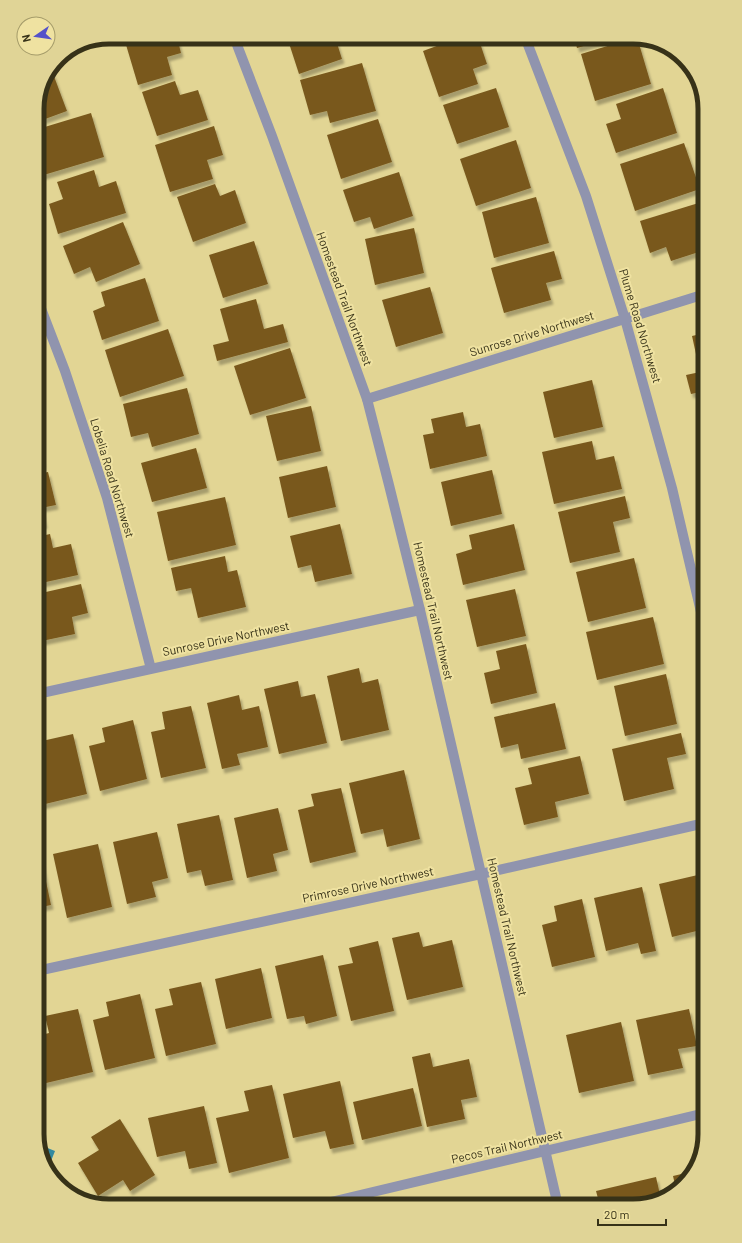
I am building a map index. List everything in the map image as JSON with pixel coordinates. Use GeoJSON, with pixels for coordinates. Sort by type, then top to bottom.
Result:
{"type":"FeatureCollection","features":[{"type":"Feature","properties":{"kind":"street","name":"Homestead Trail Northwest"},"geometry":{"type":"LineString","coordinates":[[237,44],[272,136],[367,399],[420,610],[556,1199]]}},
{"type":"Feature","properties":{"kind":"street","name":"Plume Road Northwest"},"geometry":{"type":"LineString","coordinates":[[528,44],[586,196],[625,319],[672,488],[698,600]]}},
{"type":"Feature","properties":{"kind":"street","name":"Sunrose Drive Northwest"},"geometry":{"type":"LineString","coordinates":[[367,399],[698,296]]}},
{"type":"Feature","properties":{"kind":"street","name":"Lobelia Road Northwest"},"geometry":{"type":"LineString","coordinates":[[44,316],[65,371],[107,498],[151,669]]}},
{"type":"Feature","properties":{"kind":"street","name":"Sunrose Drive Northwest"},"geometry":{"type":"LineString","coordinates":[[44,692],[420,610]]}},
{"type":"Feature","properties":{"kind":"street","name":"Primrose Drive Northwest"},"geometry":{"type":"LineString","coordinates":[[44,969],[481,874],[698,825]]}},
{"type":"Feature","properties":{"kind":"street","name":"Pecos Trail Northwest"},"geometry":{"type":"LineString","coordinates":[[343,1199],[698,1115]]}},
{"type":"Feature","properties":{"kind":"water"},"geometry":{"type":"Polygon","coordinates":[[[45,1147],[55,1151],[51,1162],[45,1147]]]}},
{"type":"Feature","properties":{"kind":"building"},"geometry":{"type":"Polygon","coordinates":[[[126,44],[179,44],[181,53],[167,57],[172,75],[138,85],[126,44]]]}},
{"type":"Feature","properties":{"kind":"building"},"geometry":{"type":"Polygon","coordinates":[[[289,44],[337,44],[342,59],[299,74],[289,44]]]}},
{"type":"Feature","properties":{"kind":"building"},"geometry":{"type":"Polygon","coordinates":[[[442,44],[480,44],[487,64],[473,69],[478,84],[439,97],[423,51],[442,44]]]}},
{"type":"Feature","properties":{"kind":"building"},"geometry":{"type":"Polygon","coordinates":[[[576,44],[591,44],[577,48],[576,44]]]}},
{"type":"Feature","properties":{"kind":"building"},"geometry":{"type":"Polygon","coordinates":[[[614,44],[639,44],[651,84],[595,101],[581,54],[614,44]]]}},
{"type":"Feature","properties":{"kind":"building"},"geometry":{"type":"Polygon","coordinates":[[[362,63],[376,111],[330,123],[327,111],[310,115],[300,80],[362,63]]]}},
{"type":"Feature","properties":{"kind":"building"},"geometry":{"type":"Polygon","coordinates":[[[54,76],[67,111],[44,119],[46,92],[54,76]]]}},
{"type":"Feature","properties":{"kind":"building"},"geometry":{"type":"Polygon","coordinates":[[[175,81],[180,95],[198,90],[208,120],[157,136],[142,92],[175,81]]]}},
{"type":"Feature","properties":{"kind":"building"},"geometry":{"type":"Polygon","coordinates":[[[496,88],[509,127],[457,144],[443,105],[496,88]]]}},
{"type":"Feature","properties":{"kind":"building"},"geometry":{"type":"Polygon","coordinates":[[[663,88],[677,133],[616,153],[606,124],[621,119],[616,104],[663,88]]]}},
{"type":"Feature","properties":{"kind":"building"},"geometry":{"type":"Polygon","coordinates":[[[91,113],[104,157],[44,175],[44,127],[91,113]]]}},
{"type":"Feature","properties":{"kind":"building"},"geometry":{"type":"Polygon","coordinates":[[[378,119],[392,162],[341,179],[327,135],[378,119]]]}},
{"type":"Feature","properties":{"kind":"building"},"geometry":{"type":"Polygon","coordinates":[[[214,126],[223,155],[207,160],[213,179],[170,192],[155,145],[214,126]]]}},
{"type":"Feature","properties":{"kind":"building"},"geometry":{"type":"Polygon","coordinates":[[[516,140],[531,188],[476,206],[460,159],[516,140]]]}},
{"type":"Feature","properties":{"kind":"building"},"geometry":{"type":"Polygon","coordinates":[[[684,143],[698,183],[698,190],[635,211],[620,164],[684,143]]]}},
{"type":"Feature","properties":{"kind":"building"},"geometry":{"type":"Polygon","coordinates":[[[94,170],[99,187],[116,181],[126,213],[58,234],[49,204],[63,199],[57,182],[94,170]]]}},
{"type":"Feature","properties":{"kind":"building"},"geometry":{"type":"Polygon","coordinates":[[[399,172],[413,216],[374,229],[370,217],[354,222],[343,190],[399,172]]]}},
{"type":"Feature","properties":{"kind":"building"},"geometry":{"type":"Polygon","coordinates":[[[215,184],[220,196],[235,190],[246,223],[193,242],[177,197],[215,184]]]}},
{"type":"Feature","properties":{"kind":"building"},"geometry":{"type":"Polygon","coordinates":[[[536,197],[549,243],[494,258],[482,212],[536,197]]]}},
{"type":"Feature","properties":{"kind":"building"},"geometry":{"type":"Polygon","coordinates":[[[698,203],[698,252],[671,261],[666,247],[650,253],[640,221],[698,203]]]}},
{"type":"Feature","properties":{"kind":"building"},"geometry":{"type":"Polygon","coordinates":[[[123,222],[140,264],[96,282],[90,267],[74,274],[63,246],[123,222]]]}},
{"type":"Feature","properties":{"kind":"building"},"geometry":{"type":"Polygon","coordinates":[[[414,228],[424,273],[375,285],[365,239],[414,228]]]}},
{"type":"Feature","properties":{"kind":"building"},"geometry":{"type":"Polygon","coordinates":[[[254,241],[268,284],[223,298],[209,255],[254,241]]]}},
{"type":"Feature","properties":{"kind":"building"},"geometry":{"type":"Polygon","coordinates":[[[554,251],[562,279],[546,283],[551,300],[504,313],[491,268],[554,251]]]}},
{"type":"Feature","properties":{"kind":"building"},"geometry":{"type":"Polygon","coordinates":[[[145,278],[159,321],[102,340],[93,311],[105,306],[101,292],[145,278]]]}},
{"type":"Feature","properties":{"kind":"building"},"geometry":{"type":"Polygon","coordinates":[[[430,287],[443,333],[396,347],[382,300],[430,287]]]}},
{"type":"Feature","properties":{"kind":"building"},"geometry":{"type":"Polygon","coordinates":[[[256,299],[264,329],[283,324],[288,342],[217,361],[213,345],[229,341],[220,309],[256,299]]]}},
{"type":"Feature","properties":{"kind":"building"},"geometry":{"type":"Polygon","coordinates":[[[168,329],[184,376],[120,397],[105,350],[168,329]]]}},
{"type":"Feature","properties":{"kind":"building"},"geometry":{"type":"Polygon","coordinates":[[[698,335],[698,363],[692,336],[698,335]]]}},
{"type":"Feature","properties":{"kind":"building"},"geometry":{"type":"Polygon","coordinates":[[[290,348],[306,398],[250,415],[234,366],[290,348]]]}},
{"type":"Feature","properties":{"kind":"building"},"geometry":{"type":"Polygon","coordinates":[[[698,372],[698,392],[691,394],[686,375],[698,372]]]}},
{"type":"Feature","properties":{"kind":"building"},"geometry":{"type":"Polygon","coordinates":[[[592,380],[603,427],[554,438],[543,392],[592,380]]]}},
{"type":"Feature","properties":{"kind":"building"},"geometry":{"type":"Polygon","coordinates":[[[187,388],[199,434],[152,447],[148,433],[131,437],[123,404],[187,388]]]}},
{"type":"Feature","properties":{"kind":"building"},"geometry":{"type":"Polygon","coordinates":[[[311,406],[321,451],[277,461],[266,416],[311,406]]]}},
{"type":"Feature","properties":{"kind":"building"},"geometry":{"type":"Polygon","coordinates":[[[463,412],[466,427],[480,424],[487,456],[430,469],[423,435],[434,433],[431,419],[463,412]]]}},
{"type":"Feature","properties":{"kind":"building"},"geometry":{"type":"Polygon","coordinates":[[[592,441],[596,460],[614,456],[622,489],[554,504],[542,452],[592,441]]]}},
{"type":"Feature","properties":{"kind":"building"},"geometry":{"type":"Polygon","coordinates":[[[196,448],[207,488],[152,502],[141,463],[196,448]]]}},
{"type":"Feature","properties":{"kind":"building"},"geometry":{"type":"Polygon","coordinates":[[[327,466],[336,507],[288,518],[279,477],[327,466]]]}},
{"type":"Feature","properties":{"kind":"building"},"geometry":{"type":"Polygon","coordinates":[[[492,470],[502,514],[451,526],[441,482],[492,470]]]}},
{"type":"Feature","properties":{"kind":"building"},"geometry":{"type":"Polygon","coordinates":[[[48,472],[56,505],[44,507],[44,473],[48,472]]]}},
{"type":"Feature","properties":{"kind":"building"},"geometry":{"type":"Polygon","coordinates":[[[625,496],[630,518],[613,522],[620,552],[570,563],[558,512],[625,496]]]}},
{"type":"Feature","properties":{"kind":"building"},"geometry":{"type":"Polygon","coordinates":[[[225,497],[236,545],[168,561],[157,512],[225,497]]]}},
{"type":"Feature","properties":{"kind":"building"},"geometry":{"type":"Polygon","coordinates":[[[340,524],[352,574],[315,582],[311,565],[298,568],[290,536],[340,524]]]}},
{"type":"Feature","properties":{"kind":"building"},"geometry":{"type":"Polygon","coordinates":[[[514,524],[525,570],[463,585],[456,554],[472,549],[469,535],[514,524]]]}},
{"type":"Feature","properties":{"kind":"building"},"geometry":{"type":"Polygon","coordinates":[[[50,534],[53,548],[71,544],[78,575],[44,582],[44,535],[50,534]]]}},
{"type":"Feature","properties":{"kind":"building"},"geometry":{"type":"Polygon","coordinates":[[[225,556],[228,572],[237,570],[246,607],[198,618],[191,588],[176,591],[171,568],[225,556]]]}},
{"type":"Feature","properties":{"kind":"building"},"geometry":{"type":"Polygon","coordinates":[[[634,558],[646,608],[588,622],[576,572],[634,558]]]}},
{"type":"Feature","properties":{"kind":"building"},"geometry":{"type":"Polygon","coordinates":[[[81,584],[88,613],[72,617],[75,634],[44,641],[44,592],[81,584]]]}},
{"type":"Feature","properties":{"kind":"building"},"geometry":{"type":"Polygon","coordinates":[[[515,589],[526,636],[477,647],[466,600],[515,589]]]}},
{"type":"Feature","properties":{"kind":"building"},"geometry":{"type":"Polygon","coordinates":[[[653,617],[664,664],[597,680],[586,632],[653,617]]]}},
{"type":"Feature","properties":{"kind":"building"},"geometry":{"type":"Polygon","coordinates":[[[526,644],[537,693],[491,704],[484,673],[500,669],[496,651],[526,644]]]}},
{"type":"Feature","properties":{"kind":"building"},"geometry":{"type":"Polygon","coordinates":[[[359,668],[362,683],[378,679],[389,730],[341,741],[327,676],[359,668]]]}},
{"type":"Feature","properties":{"kind":"building"},"geometry":{"type":"Polygon","coordinates":[[[666,674],[677,724],[625,736],[614,686],[666,674]]]}},
{"type":"Feature","properties":{"kind":"building"},"geometry":{"type":"Polygon","coordinates":[[[298,681],[301,697],[315,694],[327,743],[279,754],[264,689],[298,681]]]}},
{"type":"Feature","properties":{"kind":"building"},"geometry":{"type":"Polygon","coordinates":[[[239,695],[242,710],[259,706],[268,747],[237,754],[240,765],[222,769],[207,703],[239,695]]]}},
{"type":"Feature","properties":{"kind":"building"},"geometry":{"type":"Polygon","coordinates":[[[555,703],[566,749],[521,759],[518,744],[501,748],[494,717],[555,703]]]}},
{"type":"Feature","properties":{"kind":"building"},"geometry":{"type":"Polygon","coordinates":[[[191,706],[206,768],[161,778],[151,732],[165,729],[162,712],[191,706]]]}},
{"type":"Feature","properties":{"kind":"building"},"geometry":{"type":"Polygon","coordinates":[[[133,720],[147,779],[100,791],[89,746],[105,742],[102,728],[133,720]]]}},
{"type":"Feature","properties":{"kind":"building"},"geometry":{"type":"Polygon","coordinates":[[[681,733],[686,754],[667,758],[674,789],[624,801],[612,749],[681,733]]]}},
{"type":"Feature","properties":{"kind":"building"},"geometry":{"type":"Polygon","coordinates":[[[73,734],[87,794],[44,804],[44,741],[73,734]]]}},
{"type":"Feature","properties":{"kind":"building"},"geometry":{"type":"Polygon","coordinates":[[[580,756],[589,794],[555,802],[558,817],[524,825],[515,788],[532,784],[528,768],[580,756]]]}},
{"type":"Feature","properties":{"kind":"building"},"geometry":{"type":"Polygon","coordinates":[[[404,770],[420,839],[387,847],[383,829],[361,834],[349,783],[404,770]]]}},
{"type":"Feature","properties":{"kind":"building"},"geometry":{"type":"Polygon","coordinates":[[[341,788],[356,852],[310,863],[298,810],[314,806],[311,794],[341,788]]]}},
{"type":"Feature","properties":{"kind":"building"},"geometry":{"type":"Polygon","coordinates":[[[278,808],[288,850],[273,854],[277,871],[247,878],[234,818],[278,808]]]}},
{"type":"Feature","properties":{"kind":"building"},"geometry":{"type":"Polygon","coordinates":[[[219,815],[233,880],[205,886],[201,870],[187,873],[177,824],[219,815]]]}},
{"type":"Feature","properties":{"kind":"building"},"geometry":{"type":"Polygon","coordinates":[[[157,832],[168,878],[152,882],[156,897],[127,904],[113,842],[157,832]]]}},
{"type":"Feature","properties":{"kind":"building"},"geometry":{"type":"Polygon","coordinates":[[[98,844],[112,907],[67,918],[53,854],[98,844]]]}},
{"type":"Feature","properties":{"kind":"building"},"geometry":{"type":"Polygon","coordinates":[[[44,872],[51,905],[44,906],[44,872]]]}},
{"type":"Feature","properties":{"kind":"building"},"geometry":{"type":"Polygon","coordinates":[[[698,875],[698,931],[672,937],[659,884],[698,875]]]}},
{"type":"Feature","properties":{"kind":"building"},"geometry":{"type":"Polygon","coordinates":[[[642,887],[656,951],[641,954],[638,943],[606,951],[594,898],[642,887]]]}},
{"type":"Feature","properties":{"kind":"building"},"geometry":{"type":"Polygon","coordinates":[[[582,899],[595,957],[552,967],[542,925],[557,921],[554,906],[582,899]]]}},
{"type":"Feature","properties":{"kind":"building"},"geometry":{"type":"Polygon","coordinates":[[[419,932],[423,947],[452,940],[463,987],[407,1000],[392,938],[419,932]]]}},
{"type":"Feature","properties":{"kind":"building"},"geometry":{"type":"Polygon","coordinates":[[[378,941],[394,1011],[351,1021],[338,966],[353,963],[349,948],[378,941]]]}},
{"type":"Feature","properties":{"kind":"building"},"geometry":{"type":"Polygon","coordinates":[[[323,955],[337,1016],[306,1024],[304,1016],[287,1019],[275,966],[323,955]]]}},
{"type":"Feature","properties":{"kind":"building"},"geometry":{"type":"Polygon","coordinates":[[[261,968],[272,1018],[226,1029],[215,979],[261,968]]]}},
{"type":"Feature","properties":{"kind":"building"},"geometry":{"type":"Polygon","coordinates":[[[201,982],[216,1044],[166,1056],[155,1009],[173,1005],[169,989],[201,982]]]}},
{"type":"Feature","properties":{"kind":"building"},"geometry":{"type":"Polygon","coordinates":[[[140,994],[155,1058],[105,1070],[93,1020],[109,1016],[106,1002],[140,994]]]}},
{"type":"Feature","properties":{"kind":"building"},"geometry":{"type":"Polygon","coordinates":[[[78,1009],[93,1072],[44,1084],[44,1034],[49,1033],[45,1016],[78,1009]]]}},
{"type":"Feature","properties":{"kind":"building"},"geometry":{"type":"Polygon","coordinates":[[[689,1009],[697,1046],[678,1049],[683,1068],[648,1075],[636,1020],[689,1009]]]}},
{"type":"Feature","properties":{"kind":"building"},"geometry":{"type":"Polygon","coordinates":[[[621,1022],[634,1081],[579,1093],[566,1035],[621,1022]]]}},
{"type":"Feature","properties":{"kind":"building"},"geometry":{"type":"Polygon","coordinates":[[[430,1053],[433,1067],[469,1059],[477,1097],[461,1100],[465,1119],[427,1127],[412,1057],[430,1053]]]}},
{"type":"Feature","properties":{"kind":"building"},"geometry":{"type":"Polygon","coordinates":[[[340,1081],[354,1144],[330,1149],[325,1131],[293,1138],[283,1094],[340,1081]]]}},
{"type":"Feature","properties":{"kind":"building"},"geometry":{"type":"Polygon","coordinates":[[[272,1085],[289,1158],[229,1173],[216,1118],[249,1111],[244,1091],[272,1085]]]}},
{"type":"Feature","properties":{"kind":"building"},"geometry":{"type":"Polygon","coordinates":[[[413,1088],[422,1126],[362,1140],[353,1102],[413,1088]]]}},
{"type":"Feature","properties":{"kind":"building"},"geometry":{"type":"Polygon","coordinates":[[[204,1106],[217,1163],[189,1169],[185,1151],[157,1157],[148,1118],[204,1106]]]}},
{"type":"Feature","properties":{"kind":"building"},"geometry":{"type":"Polygon","coordinates":[[[120,1119],[155,1175],[130,1191],[123,1180],[98,1196],[78,1163],[99,1150],[91,1137],[120,1119]]]}},
{"type":"Feature","properties":{"kind":"building"},"geometry":{"type":"Polygon","coordinates":[[[684,1173],[675,1184],[673,1176],[684,1173]]]}},
{"type":"Feature","properties":{"kind":"building"},"geometry":{"type":"Polygon","coordinates":[[[656,1177],[660,1193],[650,1197],[633,1199],[598,1199],[596,1191],[656,1177]]]}}]}
